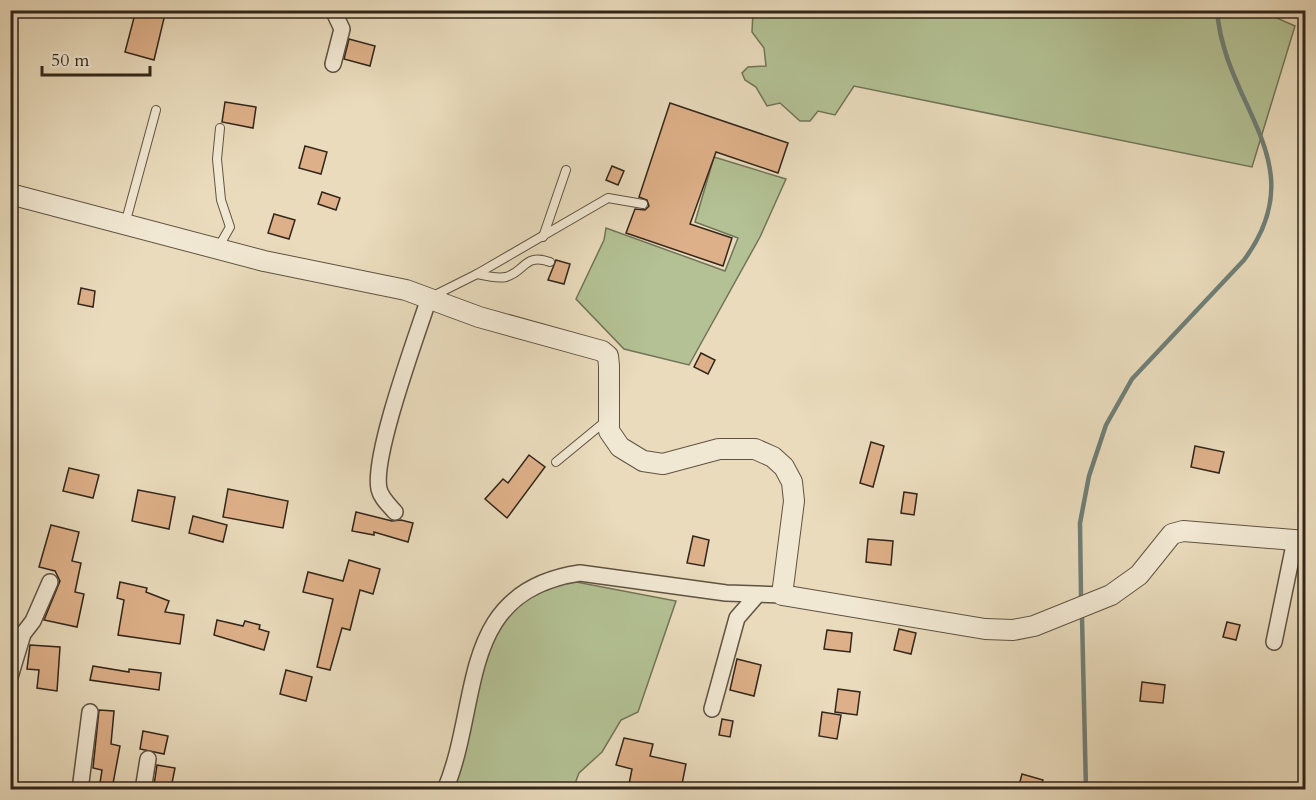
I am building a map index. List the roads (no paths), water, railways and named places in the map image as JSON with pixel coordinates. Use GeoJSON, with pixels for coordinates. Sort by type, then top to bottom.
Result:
{"type":"FeatureCollection","features":[{"type":"Feature","properties":{"kind":"street"},"geometry":{"type":"LineString","coordinates":[[333,10],[342,29],[333,64]]}},
{"type":"Feature","properties":{"kind":"street"},"geometry":{"type":"LineString","coordinates":[[10,194],[217,249],[429,298],[479,317],[602,351],[608,356],[609,366],[609,431],[620,447],[643,461],[663,464],[719,449],[755,449],[773,457],[784,467],[792,482],[794,501],[782,595]]}},
{"type":"Feature","properties":{"kind":"street"},"geometry":{"type":"LineString","coordinates":[[394,512],[379,490],[380,466],[392,415],[429,298]]}},
{"type":"Feature","properties":{"kind":"street"},"geometry":{"type":"LineString","coordinates":[[445,789],[459,747],[479,651],[496,618],[521,594],[556,577],[580,573],[726,593],[782,595],[985,628],[1013,630],[1034,626],[1111,595],[1138,575],[1172,534],[1183,531],[1300,540],[1274,642]]}},
{"type":"Feature","properties":{"kind":"street"},"geometry":{"type":"LineString","coordinates":[[10,677],[23,634],[33,621],[50,582]]}},
{"type":"Feature","properties":{"kind":"street"},"geometry":{"type":"LineString","coordinates":[[712,709],[737,618],[757,595]]}},
{"type":"Feature","properties":{"kind":"street"},"geometry":{"type":"LineString","coordinates":[[80,789],[90,712]]}},
{"type":"Feature","properties":{"kind":"street"},"geometry":{"type":"LineString","coordinates":[[143,789],[148,759]]}},
{"type":"Feature","properties":{"kind":"lane"},"geometry":{"type":"LineString","coordinates":[[124,225],[156,110]]}},
{"type":"Feature","properties":{"kind":"lane"},"geometry":{"type":"LineString","coordinates":[[217,249],[230,227],[220,200],[217,159],[220,128]]}},
{"type":"Feature","properties":{"kind":"lane"},"geometry":{"type":"LineString","coordinates":[[543,237],[566,170]]}},
{"type":"Feature","properties":{"kind":"lane"},"geometry":{"type":"LineString","coordinates":[[429,298],[477,274],[608,198],[643,204]]}},
{"type":"Feature","properties":{"kind":"lane"},"geometry":{"type":"LineString","coordinates":[[477,274],[503,278],[531,260],[540,259],[550,262]]}},
{"type":"Feature","properties":{"kind":"lane"},"geometry":{"type":"LineString","coordinates":[[556,462],[608,419]]}},
{"type":"Feature","properties":{"kind":"waterway"},"geometry":{"type":"LineString","coordinates":[[1081,596],[1080,523],[1089,476],[1106,425],[1132,379],[1244,260],[1264,225],[1271,194],[1269,164],[1260,135],[1223,45],[1217,10]]}},
{"type":"Feature","properties":{"kind":"waterway"},"geometry":{"type":"LineString","coordinates":[[1082,617],[1086,790]]}}]}
